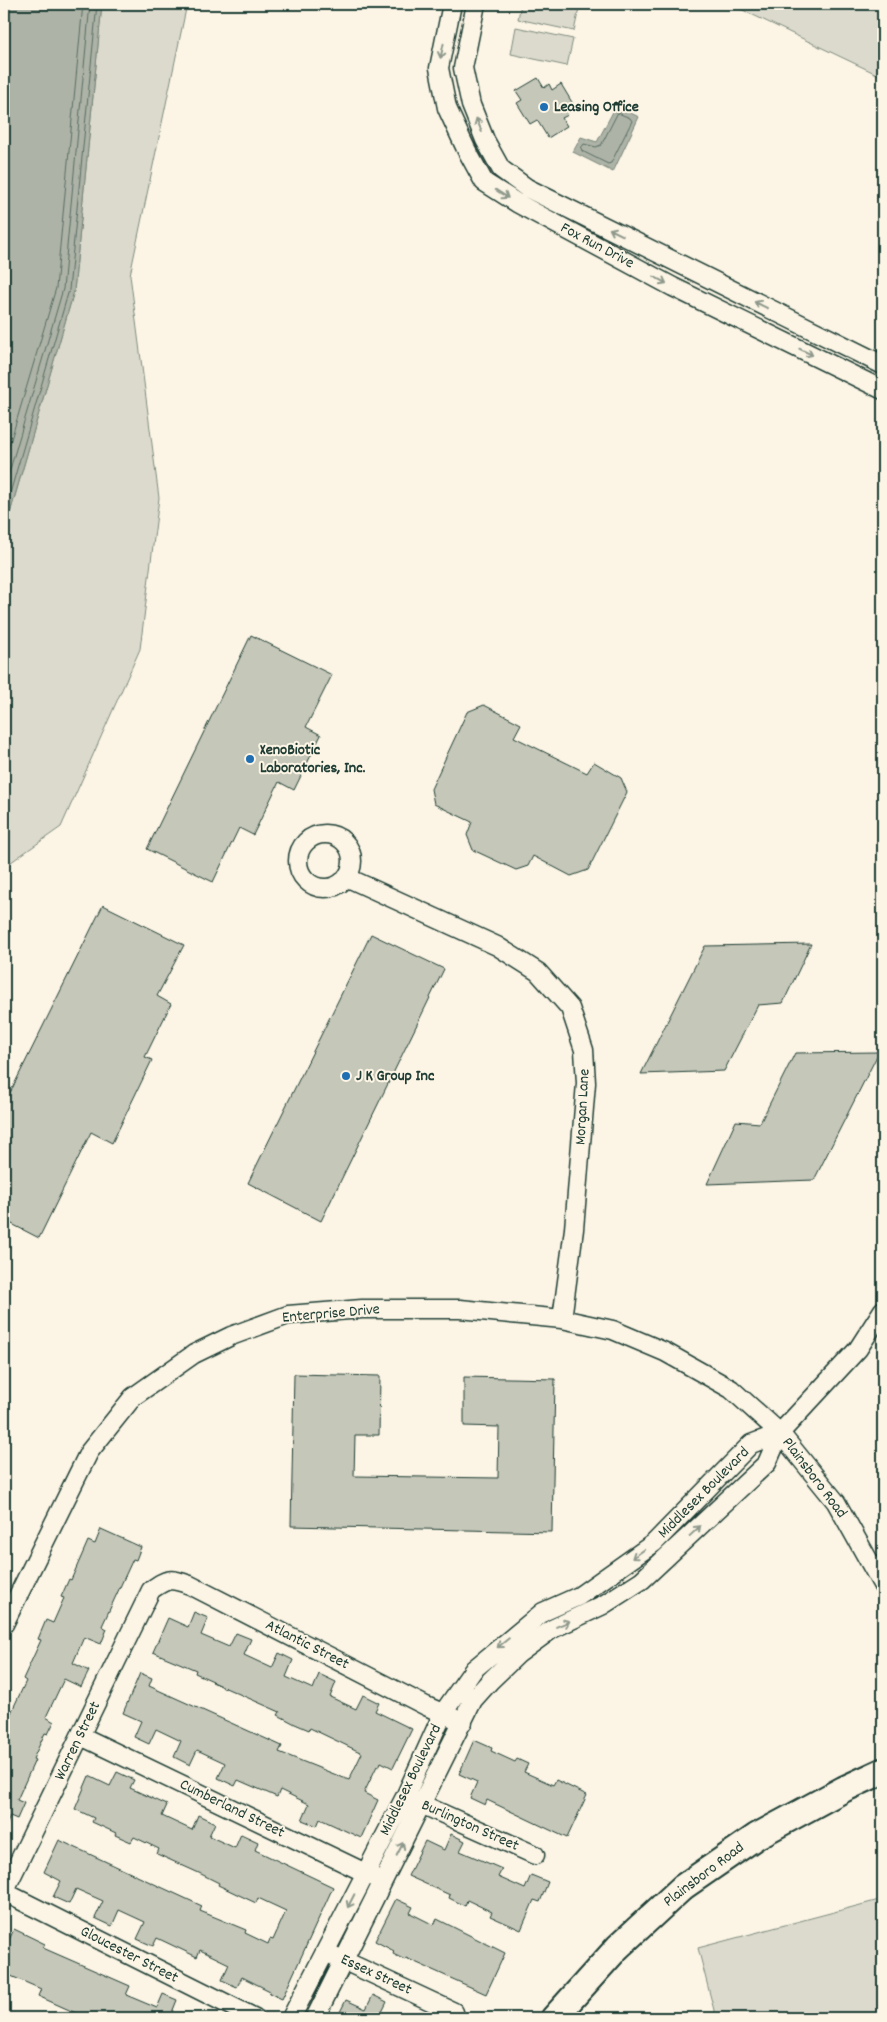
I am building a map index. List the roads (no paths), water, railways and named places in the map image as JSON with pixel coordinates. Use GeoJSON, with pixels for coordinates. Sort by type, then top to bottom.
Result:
{"type":"FeatureCollection","features":[{"type":"Feature","properties":{"kind":"street","name":"Fox Run Drive"},"geometry":{"type":"LineString","coordinates":[[452,4],[438,68],[447,108],[484,182],[517,203],[673,287],[883,390]]}},
{"type":"Feature","properties":{"kind":"street","name":"Fox Run Drive"},"geometry":{"type":"LineString","coordinates":[[476,4],[463,68],[471,105],[485,140],[501,169],[527,188],[883,365]]}},
{"type":"Feature","properties":{"kind":"street","name":"Morgan Lane"},"geometry":{"type":"LineString","coordinates":[[346,877],[498,946],[538,972],[570,1008],[584,1050],[586,1083],[574,1229],[562,1319]]}},
{"type":"Feature","properties":{"kind":"street","name":"Enterprise Drive"},"geometry":{"type":"LineString","coordinates":[[4,1624],[89,1452],[133,1397],[194,1354],[231,1336],[288,1315],[362,1309],[460,1308],[562,1319],[612,1330],[665,1352],[731,1389],[780,1433]]}},
{"type":"Feature","properties":{"kind":"street","name":"Plainsboro Road"},"geometry":{"type":"LineString","coordinates":[[883,1310],[858,1349],[780,1433],[836,1502],[883,1586]]}},
{"type":"Feature","properties":{"kind":"street","name":"Middlesex Boulevard"},"geometry":{"type":"LineString","coordinates":[[291,2018],[405,1797],[444,1713],[474,1669],[543,1612],[579,1596],[654,1543],[752,1444],[780,1433]]}},
{"type":"Feature","properties":{"kind":"street","name":"Middlesex Boulevard"},"geometry":{"type":"LineString","coordinates":[[315,2018],[473,1700],[518,1654],[552,1629],[603,1605],[642,1580],[767,1463],[780,1433]]}},
{"type":"Feature","properties":{"kind":"street","name":"Atlantic Street"},"geometry":{"type":"LineString","coordinates":[[151,1590],[165,1580],[178,1580],[190,1585],[417,1702],[463,1722]]}},
{"type":"Feature","properties":{"kind":"street","name":"Warren Street"},"geometry":{"type":"LineString","coordinates":[[4,1892],[151,1590]]}},
{"type":"Feature","properties":{"kind":"street","name":"Cumberland Street"},"geometry":{"type":"LineString","coordinates":[[81,1736],[383,1882]]}},
{"type":"Feature","properties":{"kind":"street","name":"Plainsboro Road"},"geometry":{"type":"LineString","coordinates":[[554,2018],[618,1947],[683,1887],[757,1836],[844,1789],[883,1771]]}},
{"type":"Feature","properties":{"kind":"street","name":"Burlington Street"},"geometry":{"type":"LineString","coordinates":[[405,1797],[535,1855]]}},
{"type":"Feature","properties":{"kind":"street","name":"Gloucester Street"},"geometry":{"type":"LineString","coordinates":[[4,1892],[255,2018]]}},
{"type":"Feature","properties":{"kind":"street","name":"Essex Street"},"geometry":{"type":"LineString","coordinates":[[325,1951],[454,2012]]}},
{"type":"Feature","properties":{"kind":"water"},"geometry":{"type":"Polygon","coordinates":[[[4,4],[102,4],[74,291],[4,534],[4,4]]]}},
{"type":"Feature","properties":{"kind":"water"},"geometry":{"type":"Polygon","coordinates":[[[616,106],[639,117],[613,172],[573,152],[581,137],[597,142],[616,106]]]}},
{"type":"Feature","properties":{"kind":"place","name":"Leasing Office"},"geometry":{"type":"Point","coordinates":[544,107]}},
{"type":"Feature","properties":{"kind":"place","name":"XenoBiotic Laboratories, Inc."},"geometry":{"type":"Point","coordinates":[250,759]}},
{"type":"Feature","properties":{"kind":"place","name":"J K Group Inc"},"geometry":{"type":"Point","coordinates":[346,1076]}}]}
